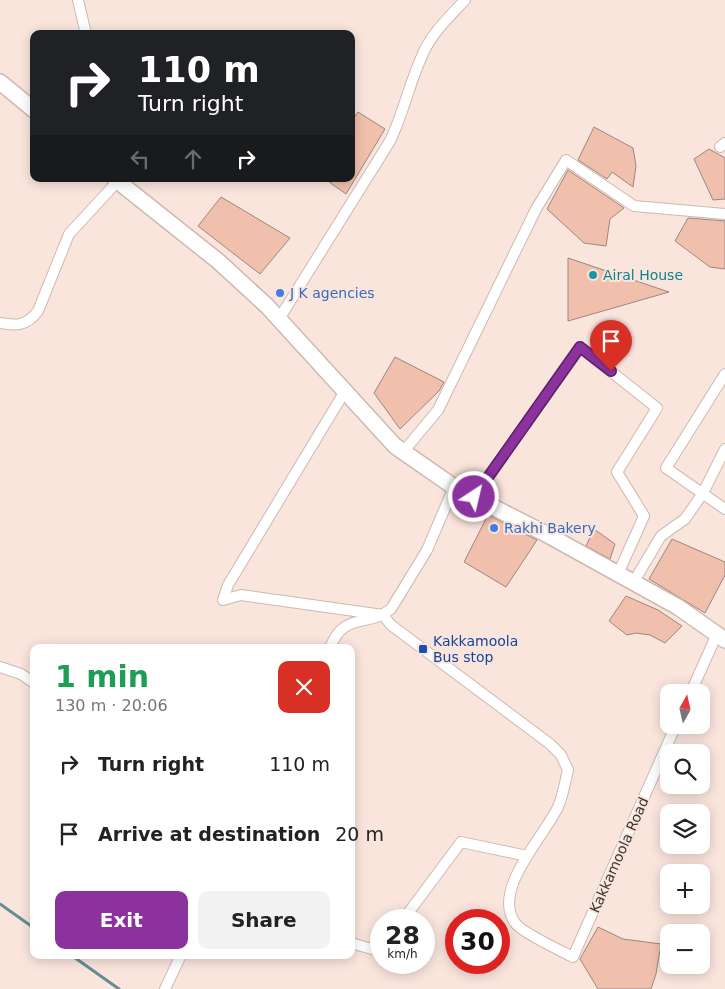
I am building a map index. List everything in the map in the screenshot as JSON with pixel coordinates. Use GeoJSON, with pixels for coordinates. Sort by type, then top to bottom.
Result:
{"type":"FeatureCollection","features":[{"type":"Feature","properties":{"kind":"main road"},"geometry":{"type":"LineString","coordinates":[[0,82],[30,107]]}},
{"type":"Feature","properties":{"kind":"main road"},"geometry":{"type":"LineString","coordinates":[[119,182],[218,261],[279,319],[395,446],[454,487],[678,607],[721,637]]}},
{"type":"Feature","properties":{"kind":"street"},"geometry":{"type":"LineString","coordinates":[[78,0],[85,30]]}},
{"type":"Feature","properties":{"kind":"street"},"geometry":{"type":"LineString","coordinates":[[279,319],[390,141],[401,116],[421,56],[438,28],[465,0]]}},
{"type":"Feature","properties":{"kind":"street"},"geometry":{"type":"LineString","coordinates":[[403,452],[438,410],[536,209],[566,160],[634,206],[725,214]]}},
{"type":"Feature","properties":{"kind":"street"},"geometry":{"type":"LineString","coordinates":[[0,323],[23,324],[33,318],[38,311],[69,234],[114,182]]}},
{"type":"Feature","properties":{"kind":"street"},"geometry":{"type":"LineString","coordinates":[[474,497],[580,347],[657,408],[617,472],[644,516],[618,574]]}},
{"type":"Feature","properties":{"kind":"street"},"geometry":{"type":"LineString","coordinates":[[725,374],[666,468],[725,509]]}},
{"type":"Feature","properties":{"kind":"street"},"geometry":{"type":"LineString","coordinates":[[345,391],[228,585],[223,600],[241,595],[383,615],[391,625],[550,744],[561,754],[568,770],[558,807],[527,856],[461,842],[411,909]]}},
{"type":"Feature","properties":{"kind":"street"},"geometry":{"type":"LineString","coordinates":[[633,583],[661,536],[684,519],[703,493],[725,449]]}},
{"type":"Feature","properties":{"kind":"street"},"geometry":{"type":"LineString","coordinates":[[332,644],[339,631],[347,624],[383,615],[391,609],[427,550],[454,487]]}},
{"type":"Feature","properties":{"kind":"street"},"geometry":{"type":"LineString","coordinates":[[695,684],[721,637]]}},
{"type":"Feature","properties":{"kind":"street"},"geometry":{"type":"LineString","coordinates":[[0,667],[21,674],[30,680]]}},
{"type":"Feature","properties":{"kind":"street","name":"Kakkamoola Road"},"geometry":{"type":"LineString","coordinates":[[527,856],[509,897],[510,911],[517,926],[573,957],[672,734]]}},
{"type":"Feature","properties":{"kind":"street"},"geometry":{"type":"LineString","coordinates":[[355,944],[370,948]]}},
{"type":"Feature","properties":{"kind":"street"},"geometry":{"type":"LineString","coordinates":[[165,989],[179,959]]}},
{"type":"Feature","properties":{"kind":"building"},"geometry":{"type":"Polygon","coordinates":[[[358,112],[385,129],[355,179],[355,116],[358,112]]]}},
{"type":"Feature","properties":{"kind":"building"},"geometry":{"type":"Polygon","coordinates":[[[594,127],[633,148],[636,166],[633,187],[612,172],[607,179],[578,160],[594,127]]]}},
{"type":"Feature","properties":{"kind":"building"},"geometry":{"type":"Polygon","coordinates":[[[709,149],[725,158],[725,199],[713,200],[694,159],[709,149]]]}},
{"type":"Feature","properties":{"kind":"building"},"geometry":{"type":"Polygon","coordinates":[[[568,170],[624,208],[610,219],[606,246],[584,243],[547,209],[568,170]]]}},
{"type":"Feature","properties":{"kind":"building"},"geometry":{"type":"Polygon","coordinates":[[[329,182],[353,182],[346,194],[329,182]]]}},
{"type":"Feature","properties":{"kind":"building"},"geometry":{"type":"Polygon","coordinates":[[[221,197],[290,238],[260,274],[198,226],[221,197]]]}},
{"type":"Feature","properties":{"kind":"building"},"geometry":{"type":"Polygon","coordinates":[[[688,218],[725,221],[725,269],[710,267],[675,241],[688,218]]]}},
{"type":"Feature","properties":{"kind":"building","name":"Airal House"},"geometry":{"type":"Polygon","coordinates":[[[568,258],[669,292],[568,321],[568,258]]]}},
{"type":"Feature","properties":{"kind":"building"},"geometry":{"type":"Polygon","coordinates":[[[395,357],[444,382],[439,391],[400,429],[374,393],[395,357]]]}},
{"type":"Feature","properties":{"kind":"building"},"geometry":{"type":"Polygon","coordinates":[[[488,515],[537,540],[506,587],[464,562],[488,515]]]}},
{"type":"Feature","properties":{"kind":"building"},"geometry":{"type":"Polygon","coordinates":[[[594,529],[615,544],[610,559],[586,546],[594,529]]]}},
{"type":"Feature","properties":{"kind":"building"},"geometry":{"type":"Polygon","coordinates":[[[672,539],[725,562],[725,575],[705,613],[649,579],[672,539]]]}},
{"type":"Feature","properties":{"kind":"building"},"geometry":{"type":"Polygon","coordinates":[[[626,596],[658,610],[682,626],[665,643],[650,635],[636,633],[627,635],[609,621],[626,596]]]}},
{"type":"Feature","properties":{"kind":"building"},"geometry":{"type":"Polygon","coordinates":[[[598,927],[623,939],[660,944],[656,974],[651,989],[598,989],[580,959],[598,927]]]}},
{"type":"Feature","properties":{"kind":"waterway"},"geometry":{"type":"LineString","coordinates":[[0,904],[30,925]]}},
{"type":"Feature","properties":{"kind":"waterway"},"geometry":{"type":"LineString","coordinates":[[77,959],[119,989]]}},
{"type":"Feature","properties":{"kind":"place","name":"Airal House"},"geometry":{"type":"Point","coordinates":[593,275]}},
{"type":"Feature","properties":{"kind":"place","name":"J K agencies"},"geometry":{"type":"Point","coordinates":[280,293]}},
{"type":"Feature","properties":{"kind":"place","name":"Rakhi Bakery"},"geometry":{"type":"Point","coordinates":[494,528]}},
{"type":"Feature","properties":{"kind":"place","name":"Kakkamoola Bus stop"},"geometry":{"type":"Point","coordinates":[423,649]}},
{"type":"Feature","properties":{"kind":"route"},"geometry":{"type":"LineString","coordinates":[[474,497],[580,347],[611,371]]}}]}
